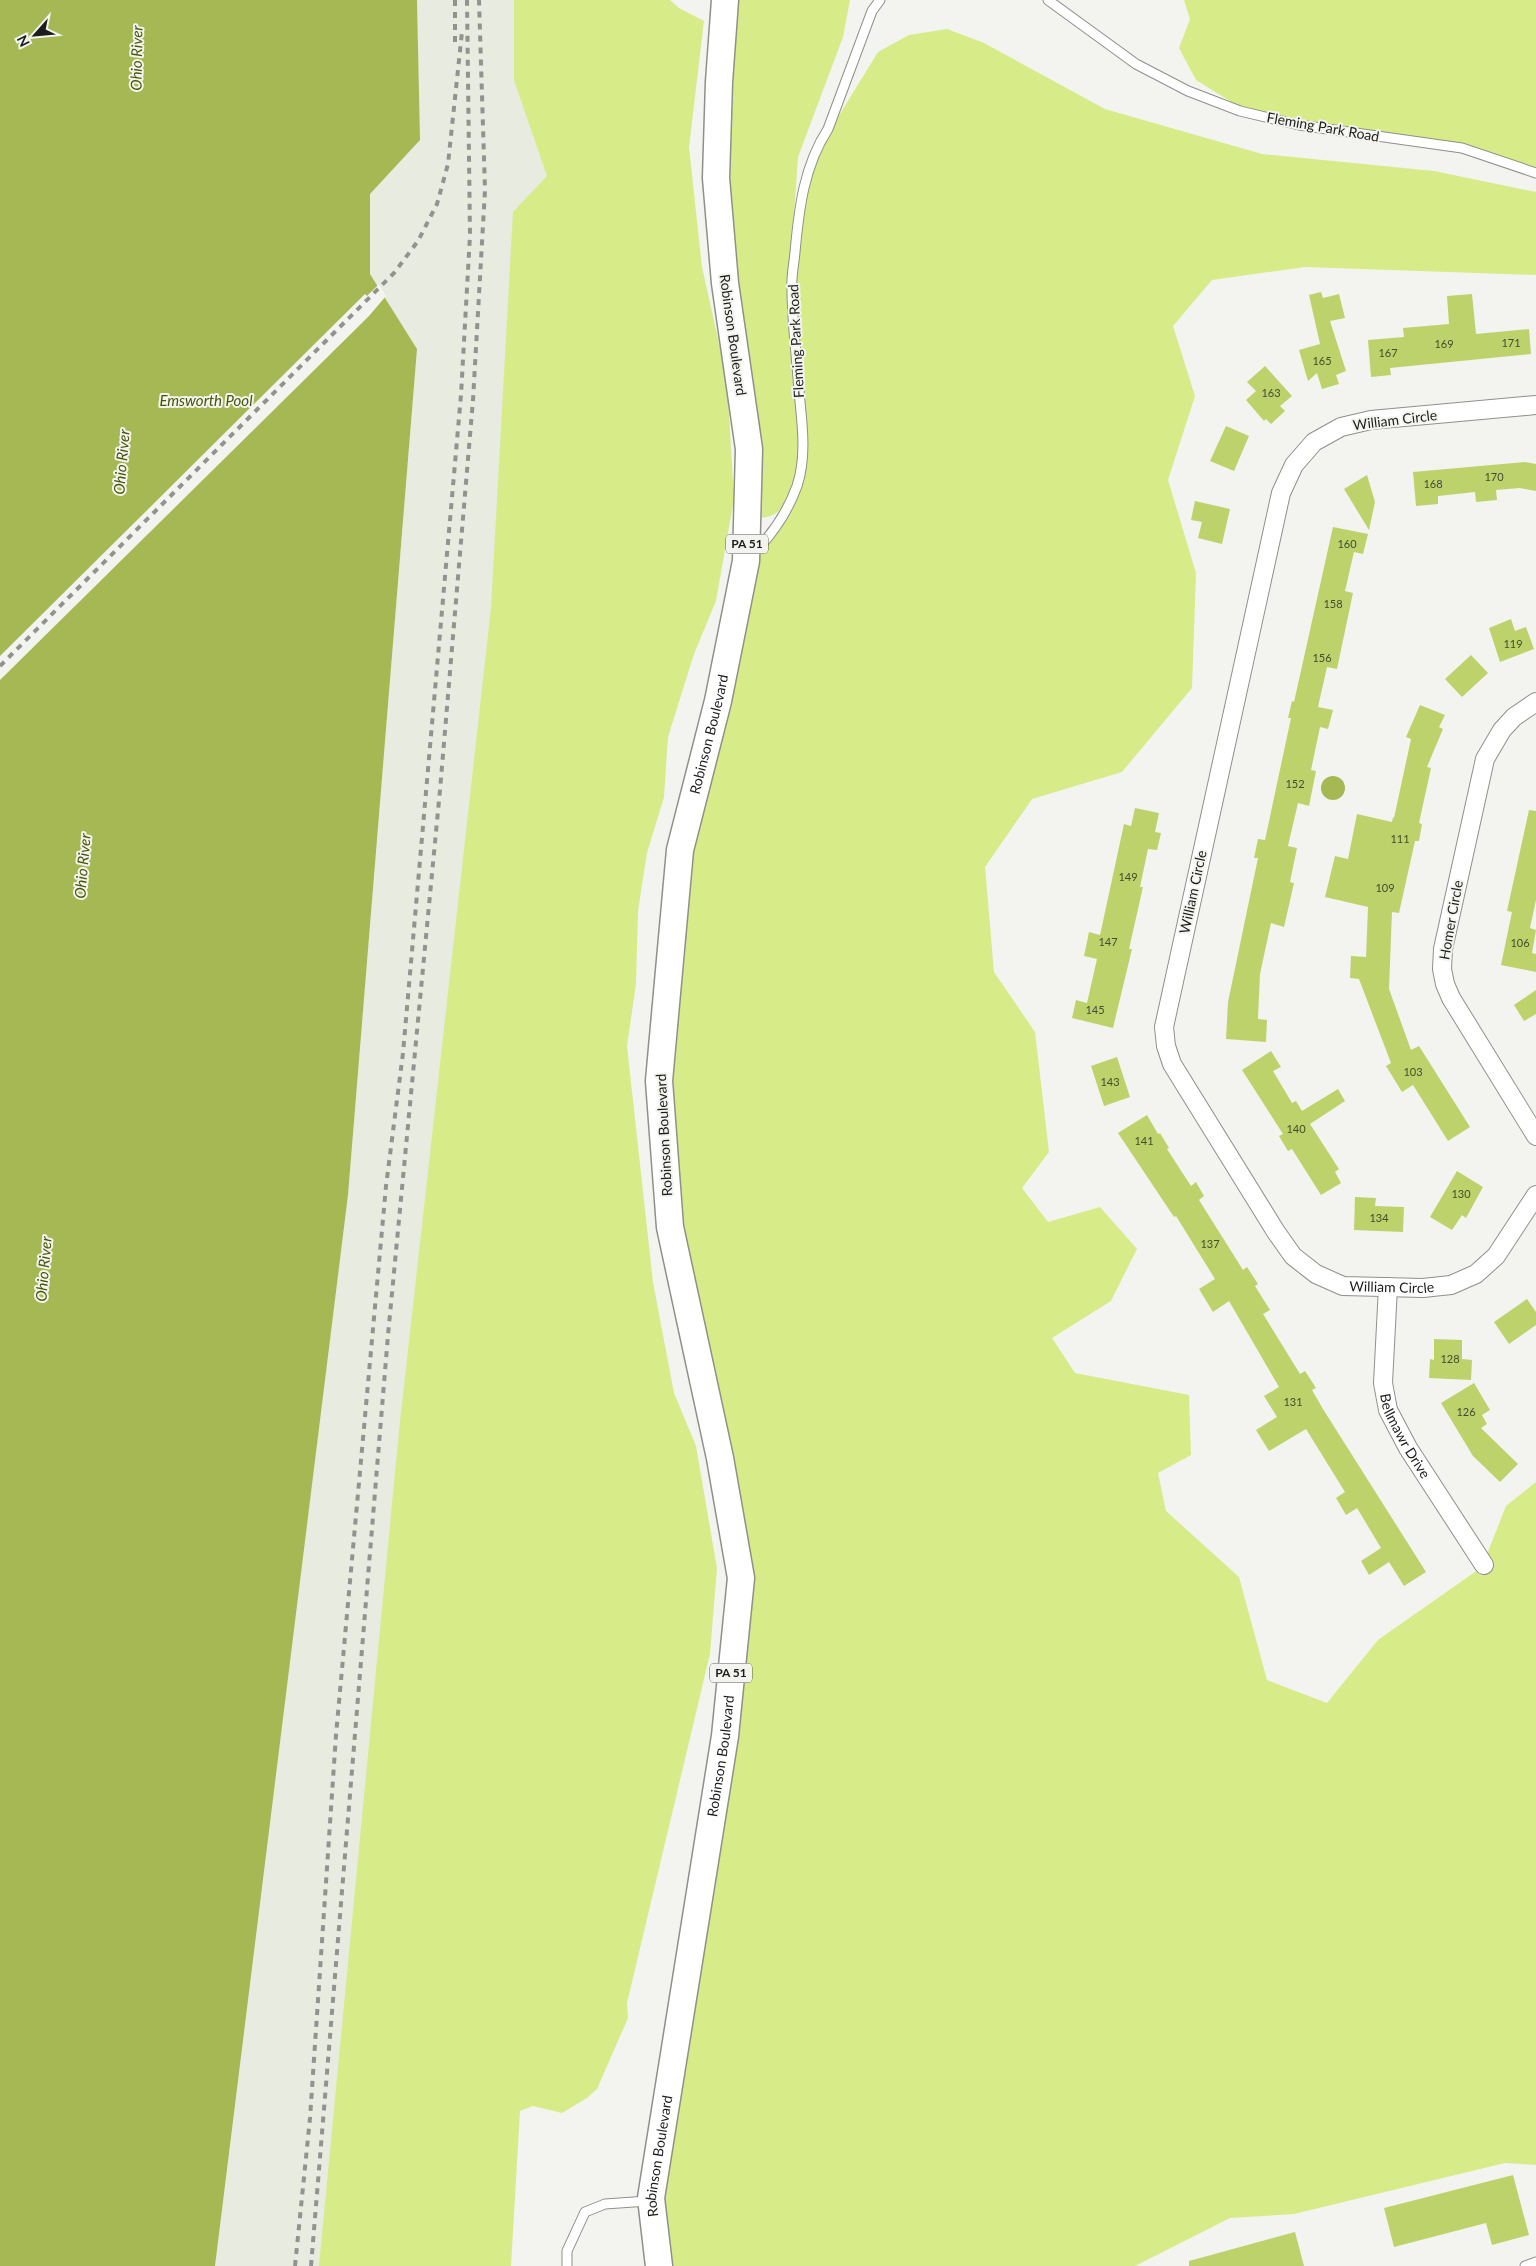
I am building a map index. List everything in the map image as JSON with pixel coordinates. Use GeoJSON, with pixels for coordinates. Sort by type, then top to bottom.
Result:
{"type":"FeatureCollection","features":[{"type":"Feature","properties":{"kind":"main road","name":"Robinson Boulevard"},"geometry":{"type":"LineString","coordinates":[[659,2266],[651,2200],[725,1736],[741,1578],[720,1458],[670,1227],[659,1081],[680,850],[718,701],[746,560],[749,449],[724,283],[716,178],[719,82],[725,0]]}},
{"type":"Feature","properties":{"kind":"street","name":"William Circle"},"geometry":{"type":"LineString","coordinates":[[1536,405],[1371,420],[1341,427],[1314,442],[1294,465],[1281,493],[1164,1027],[1166,1046],[1172,1064],[1276,1232],[1293,1256],[1316,1274],[1343,1286],[1423,1288],[1451,1285],[1476,1274],[1496,1256],[1536,1195]]}},
{"type":"Feature","properties":{"kind":"street","name":"Homer Circle"},"geometry":{"type":"LineString","coordinates":[[1536,702],[1514,717],[1502,730],[1485,759],[1443,949],[1442,969],[1445,984],[1463,1020],[1536,1136]]}},
{"type":"Feature","properties":{"kind":"street","name":"Bellmawr Drive"},"geometry":{"type":"LineString","coordinates":[[1388,1287],[1383,1383],[1388,1410],[1408,1448],[1484,1565]]}},
{"type":"Feature","properties":{"kind":"lane","name":"Fleming Park Road"},"geometry":{"type":"LineString","coordinates":[[746,560],[764,542],[787,509],[797,486],[802,462],[802,427],[792,288],[798,221],[806,176],[817,146],[828,129],[872,12],[880,0]]}},
{"type":"Feature","properties":{"kind":"lane","name":"Fleming Park Road"},"geometry":{"type":"LineString","coordinates":[[1048,0],[1136,64],[1188,91],[1240,111],[1300,125],[1462,148],[1536,173]]}},
{"type":"Feature","properties":{"kind":"lane"},"geometry":{"type":"LineString","coordinates":[[567,2266],[567,2251],[585,2212],[605,2204],[651,2200]]}},
{"type":"Feature","properties":{"kind":"lane"},"geometry":{"type":"LineString","coordinates":[[1526,2266],[1536,2262]]}},
{"type":"Feature","properties":{"kind":"shaded area"},"geometry":{"type":"Polygon","coordinates":[[[417,0],[559,0],[566,588],[399,2266],[215,2266],[348,1195],[417,349],[370,274],[370,194],[420,140],[417,0]]]}},
{"type":"Feature","properties":{"kind":"shaded area"},"geometry":{"type":"Polygon","coordinates":[[[514,0],[670,0],[679,8],[704,21],[689,147],[702,267],[727,379],[734,499],[716,601],[694,654],[668,737],[664,797],[647,853],[638,911],[636,984],[627,1046],[653,1282],[674,1393],[696,1446],[717,1568],[710,1654],[627,2003],[628,2018],[597,2089],[587,2098],[562,2113],[533,2106],[520,2111],[511,2266],[319,2266],[399,1431],[491,608],[513,212],[547,176],[514,80],[514,0]]]}},
{"type":"Feature","properties":{"kind":"shaded area"},"geometry":{"type":"Polygon","coordinates":[[[729,0],[850,0],[843,37],[798,157],[789,287],[800,462],[793,490],[784,506],[769,516],[759,518],[750,509],[721,83],[729,0]]]}},
{"type":"Feature","properties":{"kind":"shaded area"},"geometry":{"type":"Polygon","coordinates":[[[1184,0],[1536,0],[1536,170],[1463,145],[1299,121],[1238,106],[1196,80],[1179,48],[1190,19],[1184,0]]]}},
{"type":"Feature","properties":{"kind":"shaded area"},"geometry":{"type":"Polygon","coordinates":[[[947,29],[984,43],[1105,109],[1262,154],[1434,171],[1536,192],[1536,275],[1305,267],[1212,280],[1173,326],[1195,396],[1168,480],[1196,573],[1192,688],[1122,772],[1032,799],[985,867],[994,972],[1035,1032],[1049,1152],[1022,1188],[1048,1222],[1100,1207],[1137,1249],[1111,1301],[1052,1338],[1075,1373],[1189,1395],[1191,1455],[1158,1473],[1166,1511],[1239,1577],[1267,1680],[1327,1703],[1378,1640],[1482,1567],[1506,1506],[1536,1482],[1536,2165],[1505,2163],[1294,2214],[1230,2218],[1135,2266],[664,2266],[657,2197],[751,1583],[676,1225],[665,1081],[686,852],[749,561],[768,542],[804,461],[794,287],[801,220],[819,148],[878,52],[909,35],[947,29]]]}},
{"type":"Feature","properties":{"kind":"water","name":"Emsworth Pool"},"geometry":{"type":"Polygon","coordinates":[[[0,0],[417,0],[420,140],[370,194],[370,274],[417,349],[348,1195],[215,2266],[0,2266],[0,0]]]}},
{"type":"Feature","properties":{"kind":"water"},"geometry":{"type":"Polygon","coordinates":[[[1333,776],[1341,780],[1345,788],[1341,796],[1333,800],[1325,796],[1321,788],[1325,780],[1333,776]]]}},
{"type":"Feature","properties":{"kind":"pier"},"geometry":{"type":"Polygon","coordinates":[[[379,284],[386,296],[369,316],[0,680],[0,656],[365,294],[367,296],[379,284]]]}},
{"type":"Feature","properties":{"kind":"building"},"geometry":{"type":"Polygon","coordinates":[[[1321,292],[1323,298],[1339,294],[1345,318],[1330,321],[1346,371],[1336,375],[1339,384],[1322,389],[1317,373],[1308,381],[1299,350],[1320,344],[1309,295],[1321,292]]]}},
{"type":"Feature","properties":{"kind":"building"},"geometry":{"type":"Polygon","coordinates":[[[1472,294],[1476,334],[1529,329],[1531,354],[1390,368],[1391,375],[1371,377],[1368,340],[1404,337],[1403,328],[1449,324],[1447,296],[1472,294]]]}},
{"type":"Feature","properties":{"kind":"building"},"geometry":{"type":"Polygon","coordinates":[[[1265,366],[1292,396],[1280,406],[1285,411],[1271,424],[1266,419],[1264,421],[1246,400],[1256,391],[1247,382],[1265,366]]]}},
{"type":"Feature","properties":{"kind":"building"},"geometry":{"type":"Polygon","coordinates":[[[1226,426],[1249,436],[1234,471],[1210,461],[1226,426]]]}},
{"type":"Feature","properties":{"kind":"building"},"geometry":{"type":"Polygon","coordinates":[[[1525,462],[1536,464],[1536,491],[1520,488],[1496,490],[1497,500],[1476,502],[1475,492],[1438,496],[1438,504],[1416,506],[1413,472],[1525,462]]]}},
{"type":"Feature","properties":{"kind":"building"},"geometry":{"type":"Polygon","coordinates":[[[1367,475],[1375,502],[1369,530],[1344,489],[1367,475]]]}},
{"type":"Feature","properties":{"kind":"building"},"geometry":{"type":"Polygon","coordinates":[[[1195,501],[1230,509],[1222,544],[1198,538],[1202,522],[1191,520],[1195,501]]]}},
{"type":"Feature","properties":{"kind":"building"},"geometry":{"type":"Polygon","coordinates":[[[1333,527],[1368,534],[1363,554],[1354,552],[1345,591],[1353,593],[1337,669],[1327,667],[1318,707],[1333,710],[1328,729],[1320,727],[1311,770],[1316,771],[1309,806],[1298,803],[1288,846],[1297,848],[1290,882],[1294,883],[1284,927],[1271,923],[1260,974],[1258,1019],[1267,1020],[1266,1042],[1226,1039],[1228,1002],[1258,858],[1254,858],[1258,839],[1265,840],[1291,718],[1288,718],[1292,701],[1294,702],[1333,527]]]}},
{"type":"Feature","properties":{"kind":"building"},"geometry":{"type":"Polygon","coordinates":[[[1511,619],[1515,631],[1526,627],[1534,649],[1500,662],[1489,628],[1511,619]]]}},
{"type":"Feature","properties":{"kind":"building"},"geometry":{"type":"Polygon","coordinates":[[[1471,655],[1488,673],[1462,697],[1445,679],[1471,655]]]}},
{"type":"Feature","properties":{"kind":"building"},"geometry":{"type":"Polygon","coordinates":[[[1420,705],[1445,715],[1439,727],[1443,729],[1427,767],[1431,768],[1419,823],[1422,824],[1419,841],[1415,841],[1399,913],[1392,912],[1389,989],[1411,1050],[1419,1046],[1470,1127],[1448,1141],[1413,1085],[1402,1092],[1386,1066],[1391,1063],[1359,979],[1350,978],[1351,956],[1366,957],[1368,907],[1325,897],[1335,856],[1348,859],[1357,814],[1392,822],[1394,818],[1411,739],[1406,737],[1420,705]]]}},
{"type":"Feature","properties":{"kind":"building"},"geometry":{"type":"Polygon","coordinates":[[[1135,808],[1159,813],[1155,832],[1161,833],[1157,850],[1148,849],[1140,887],[1143,887],[1129,949],[1132,949],[1113,1028],[1072,1018],[1076,1000],[1087,1003],[1097,959],[1084,956],[1089,932],[1100,935],[1124,824],[1131,826],[1135,808]]]}},
{"type":"Feature","properties":{"kind":"building"},"geometry":{"type":"Polygon","coordinates":[[[1529,810],[1536,811],[1536,900],[1530,928],[1536,930],[1532,953],[1536,954],[1536,972],[1501,965],[1512,912],[1507,911],[1529,810]]]}},
{"type":"Feature","properties":{"kind":"building"},"geometry":{"type":"Polygon","coordinates":[[[1536,990],[1536,1014],[1524,1021],[1514,1005],[1536,990]]]}},
{"type":"Feature","properties":{"kind":"building"},"geometry":{"type":"Polygon","coordinates":[[[1271,1051],[1281,1067],[1273,1071],[1292,1103],[1296,1101],[1302,1111],[1338,1089],[1345,1101],[1310,1124],[1339,1169],[1335,1172],[1341,1183],[1321,1195],[1292,1149],[1288,1151],[1279,1136],[1283,1134],[1242,1070],[1271,1051]]]}},
{"type":"Feature","properties":{"kind":"building"},"geometry":{"type":"Polygon","coordinates":[[[1117,1057],[1130,1097],[1104,1106],[1091,1066],[1117,1057]]]}},
{"type":"Feature","properties":{"kind":"building"},"geometry":{"type":"Polygon","coordinates":[[[1147,1115],[1158,1134],[1160,1133],[1169,1148],[1167,1149],[1191,1186],[1196,1182],[1204,1196],[1199,1200],[1243,1270],[1247,1267],[1258,1284],[1255,1286],[1270,1310],[1263,1314],[1300,1374],[1305,1371],[1316,1388],[1312,1390],[1323,1409],[1426,1572],[1404,1586],[1389,1562],[1369,1575],[1361,1561],[1381,1548],[1357,1508],[1346,1515],[1336,1498],[1345,1492],[1306,1429],[1269,1451],[1256,1430],[1277,1417],[1264,1396],[1279,1387],[1229,1301],[1213,1312],[1199,1289],[1215,1279],[1176,1216],[1174,1217],[1118,1133],[1147,1115]]]}},
{"type":"Feature","properties":{"kind":"building"},"geometry":{"type":"Polygon","coordinates":[[[1457,1171],[1483,1187],[1466,1218],[1462,1215],[1452,1230],[1430,1217],[1457,1171]]]}},
{"type":"Feature","properties":{"kind":"building"},"geometry":{"type":"Polygon","coordinates":[[[1355,1197],[1376,1198],[1375,1206],[1404,1207],[1403,1232],[1354,1230],[1355,1197]]]}},
{"type":"Feature","properties":{"kind":"building"},"geometry":{"type":"Polygon","coordinates":[[[1527,1299],[1536,1312],[1536,1325],[1509,1344],[1494,1322],[1527,1299]]]}},
{"type":"Feature","properties":{"kind":"building"},"geometry":{"type":"Polygon","coordinates":[[[1434,1339],[1462,1340],[1462,1359],[1472,1360],[1471,1380],[1429,1378],[1430,1359],[1434,1360],[1434,1339]]]}},
{"type":"Feature","properties":{"kind":"building"},"geometry":{"type":"Polygon","coordinates":[[[1474,1383],[1490,1410],[1482,1415],[1487,1424],[1481,1428],[1518,1464],[1500,1482],[1473,1456],[1441,1403],[1474,1383]]]}},
{"type":"Feature","properties":{"kind":"building"},"geometry":{"type":"Polygon","coordinates":[[[1513,2175],[1529,2235],[1492,2245],[1486,2223],[1394,2247],[1384,2208],[1513,2175]]]}},
{"type":"Feature","properties":{"kind":"building"},"geometry":{"type":"Polygon","coordinates":[[[1295,2232],[1304,2266],[1189,2266],[1189,2261],[1295,2232]]]}},
{"type":"Feature","properties":{"kind":"railway"},"geometry":{"type":"LineString","coordinates":[[455,0],[455,42]]}},
{"type":"Feature","properties":{"kind":"railway"},"geometry":{"type":"LineString","coordinates":[[295,2266],[310,2118],[336,1735],[386,1186],[403,1053],[461,395],[470,235],[467,0]]}},
{"type":"Feature","properties":{"kind":"railway"},"geometry":{"type":"LineString","coordinates":[[311,2266],[388,1335],[440,790],[473,400],[485,190],[479,0]]}},
{"type":"Feature","properties":{"kind":"railway"},"geometry":{"type":"LineString","coordinates":[[0,666],[394,273],[418,241],[437,204],[448,164],[462,32]]}},
{"type":"Feature","properties":{"kind":"water label","name":"Ohio River"},"geometry":{"type":"Point","coordinates":[137,58]}},
{"type":"Feature","properties":{"kind":"water label","name":"Ohio River"},"geometry":{"type":"Point","coordinates":[122,462]}},
{"type":"Feature","properties":{"kind":"water label","name":"Ohio River"},"geometry":{"type":"Point","coordinates":[83,866]}},
{"type":"Feature","properties":{"kind":"water label","name":"Ohio River"},"geometry":{"type":"Point","coordinates":[44,1269]}}]}
